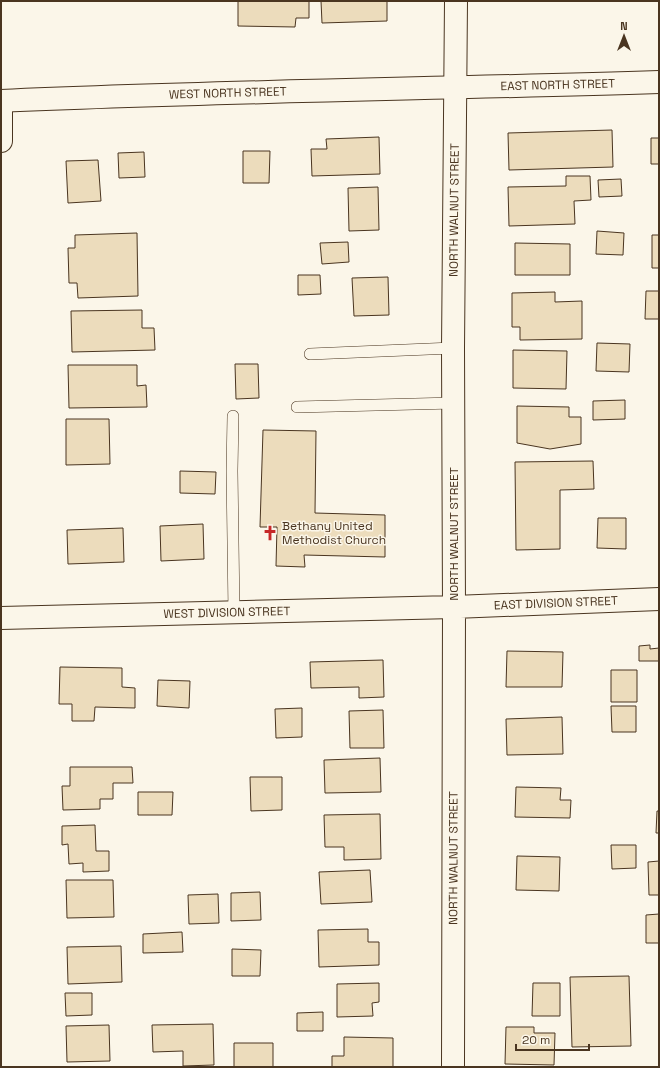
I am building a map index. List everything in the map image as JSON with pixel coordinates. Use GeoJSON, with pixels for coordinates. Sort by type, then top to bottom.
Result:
{"type":"FeatureCollection","features":[{"type":"Feature","properties":{"kind":"street","name":"NORTH WALNUT STREET"},"geometry":{"type":"LineString","coordinates":[[453,1067],[453,348],[456,1]]}},
{"type":"Feature","properties":{"kind":"street","name":"EAST NORTH STREET"},"geometry":{"type":"LineString","coordinates":[[456,88],[659,82]]}},
{"type":"Feature","properties":{"kind":"street","name":"WEST NORTH STREET"},"geometry":{"type":"LineString","coordinates":[[1,101],[219,92],[456,88]]}},
{"type":"Feature","properties":{"kind":"street"},"geometry":{"type":"LineString","coordinates":[[1,101],[1,141]]}},
{"type":"Feature","properties":{"kind":"street","name":"EAST DIVISION STREET"},"geometry":{"type":"LineString","coordinates":[[454,607],[659,599]]}},
{"type":"Feature","properties":{"kind":"street","name":"WEST DIVISION STREET"},"geometry":{"type":"LineString","coordinates":[[1,618],[454,607]]}},
{"type":"Feature","properties":{"kind":"lane"},"geometry":{"type":"LineString","coordinates":[[310,354],[453,348]]}},
{"type":"Feature","properties":{"kind":"lane"},"geometry":{"type":"LineString","coordinates":[[297,406],[454,403]]}},
{"type":"Feature","properties":{"kind":"lane"},"geometry":{"type":"LineString","coordinates":[[233,416],[232,471],[234,612]]}},
{"type":"Feature","properties":{"kind":"building"},"geometry":{"type":"Polygon","coordinates":[[[238,1],[309,1],[309,18],[296,18],[295,27],[238,26],[238,1]]]}},
{"type":"Feature","properties":{"kind":"building"},"geometry":{"type":"Polygon","coordinates":[[[321,1],[387,1],[387,21],[322,23],[321,1]]]}},
{"type":"Feature","properties":{"kind":"building"},"geometry":{"type":"Polygon","coordinates":[[[612,130],[613,167],[509,170],[508,133],[612,130]]]}},
{"type":"Feature","properties":{"kind":"building"},"geometry":{"type":"Polygon","coordinates":[[[379,137],[380,174],[312,176],[311,149],[327,149],[326,139],[379,137]]]}},
{"type":"Feature","properties":{"kind":"building"},"geometry":{"type":"Polygon","coordinates":[[[651,138],[659,138],[659,164],[651,164],[651,138]]]}},
{"type":"Feature","properties":{"kind":"building"},"geometry":{"type":"Polygon","coordinates":[[[243,151],[270,151],[269,183],[243,183],[243,151]]]}},
{"type":"Feature","properties":{"kind":"building"},"geometry":{"type":"Polygon","coordinates":[[[144,152],[145,177],[119,178],[118,153],[144,152]]]}},
{"type":"Feature","properties":{"kind":"building"},"geometry":{"type":"Polygon","coordinates":[[[98,160],[101,201],[68,203],[66,161],[98,160]]]}},
{"type":"Feature","properties":{"kind":"building"},"geometry":{"type":"Polygon","coordinates":[[[566,176],[590,176],[591,200],[574,201],[575,224],[509,226],[508,187],[566,186],[566,176]]]}},
{"type":"Feature","properties":{"kind":"building"},"geometry":{"type":"Polygon","coordinates":[[[621,179],[622,196],[599,197],[598,180],[621,179]]]}},
{"type":"Feature","properties":{"kind":"building"},"geometry":{"type":"Polygon","coordinates":[[[378,187],[379,230],[349,231],[348,188],[378,187]]]}},
{"type":"Feature","properties":{"kind":"building"},"geometry":{"type":"Polygon","coordinates":[[[597,231],[624,233],[623,255],[596,254],[597,231]]]}},
{"type":"Feature","properties":{"kind":"building"},"geometry":{"type":"Polygon","coordinates":[[[137,233],[138,296],[78,298],[77,283],[69,283],[68,248],[75,248],[75,235],[137,233]]]}},
{"type":"Feature","properties":{"kind":"building"},"geometry":{"type":"Polygon","coordinates":[[[652,235],[659,235],[659,268],[652,268],[652,235]]]}},
{"type":"Feature","properties":{"kind":"building"},"geometry":{"type":"Polygon","coordinates":[[[348,242],[349,262],[322,264],[320,243],[348,242]]]}},
{"type":"Feature","properties":{"kind":"building"},"geometry":{"type":"Polygon","coordinates":[[[515,243],[570,244],[570,275],[515,275],[515,243]]]}},
{"type":"Feature","properties":{"kind":"building"},"geometry":{"type":"Polygon","coordinates":[[[298,275],[320,275],[321,294],[298,295],[298,275]]]}},
{"type":"Feature","properties":{"kind":"building"},"geometry":{"type":"Polygon","coordinates":[[[388,277],[389,315],[354,316],[352,278],[388,277]]]}},
{"type":"Feature","properties":{"kind":"building"},"geometry":{"type":"Polygon","coordinates":[[[646,291],[659,291],[659,319],[645,319],[646,291]]]}},
{"type":"Feature","properties":{"kind":"building"},"geometry":{"type":"Polygon","coordinates":[[[555,292],[555,302],[582,301],[582,339],[520,340],[520,327],[512,327],[512,293],[555,292]]]}},
{"type":"Feature","properties":{"kind":"building"},"geometry":{"type":"Polygon","coordinates":[[[142,310],[142,328],[154,328],[155,350],[72,352],[71,311],[142,310]]]}},
{"type":"Feature","properties":{"kind":"building"},"geometry":{"type":"Polygon","coordinates":[[[597,343],[630,344],[629,372],[596,371],[597,343]]]}},
{"type":"Feature","properties":{"kind":"building"},"geometry":{"type":"Polygon","coordinates":[[[513,350],[567,351],[566,389],[513,388],[513,350]]]}},
{"type":"Feature","properties":{"kind":"building"},"geometry":{"type":"Polygon","coordinates":[[[235,364],[258,364],[259,398],[236,399],[235,364]]]}},
{"type":"Feature","properties":{"kind":"building"},"geometry":{"type":"Polygon","coordinates":[[[68,365],[137,365],[137,386],[146,385],[147,407],[69,408],[68,365]]]}},
{"type":"Feature","properties":{"kind":"building"},"geometry":{"type":"Polygon","coordinates":[[[625,400],[625,419],[593,420],[593,401],[625,400]]]}},
{"type":"Feature","properties":{"kind":"building"},"geometry":{"type":"Polygon","coordinates":[[[517,406],[569,407],[569,417],[581,417],[581,444],[550,449],[517,443],[517,406]]]}},
{"type":"Feature","properties":{"kind":"building"},"geometry":{"type":"Polygon","coordinates":[[[66,419],[109,419],[110,464],[66,465],[66,419]]]}},
{"type":"Feature","properties":{"kind":"building"},"geometry":{"type":"Polygon","coordinates":[[[263,430],[316,431],[315,513],[385,515],[385,557],[304,555],[305,567],[276,566],[277,527],[260,527],[263,430]]]}},
{"type":"Feature","properties":{"kind":"building"},"geometry":{"type":"Polygon","coordinates":[[[593,461],[594,489],[560,490],[560,549],[516,550],[515,462],[593,461]]]}},
{"type":"Feature","properties":{"kind":"building"},"geometry":{"type":"Polygon","coordinates":[[[180,471],[216,472],[215,494],[180,493],[180,471]]]}},
{"type":"Feature","properties":{"kind":"building"},"geometry":{"type":"Polygon","coordinates":[[[598,518],[626,518],[626,549],[597,548],[598,518]]]}},
{"type":"Feature","properties":{"kind":"building"},"geometry":{"type":"Polygon","coordinates":[[[203,524],[204,559],[161,561],[160,526],[203,524]]]}},
{"type":"Feature","properties":{"kind":"building"},"geometry":{"type":"Polygon","coordinates":[[[123,528],[124,562],[68,564],[67,530],[123,528]]]}},
{"type":"Feature","properties":{"kind":"building"},"geometry":{"type":"Polygon","coordinates":[[[650,645],[650,649],[659,648],[659,661],[639,661],[639,646],[650,645]]]}},
{"type":"Feature","properties":{"kind":"building"},"geometry":{"type":"Polygon","coordinates":[[[507,651],[563,652],[562,687],[506,687],[507,651]]]}},
{"type":"Feature","properties":{"kind":"building"},"geometry":{"type":"Polygon","coordinates":[[[383,660],[384,697],[359,698],[359,687],[311,688],[310,662],[383,660]]]}},
{"type":"Feature","properties":{"kind":"building"},"geometry":{"type":"Polygon","coordinates":[[[60,667],[122,668],[122,687],[135,688],[135,708],[95,707],[94,721],[72,721],[72,704],[59,704],[60,667]]]}},
{"type":"Feature","properties":{"kind":"building"},"geometry":{"type":"Polygon","coordinates":[[[611,670],[637,670],[637,702],[611,702],[611,670]]]}},
{"type":"Feature","properties":{"kind":"building"},"geometry":{"type":"Polygon","coordinates":[[[158,680],[190,681],[189,708],[157,706],[158,680]]]}},
{"type":"Feature","properties":{"kind":"building"},"geometry":{"type":"Polygon","coordinates":[[[611,706],[636,706],[636,732],[612,732],[611,706]]]}},
{"type":"Feature","properties":{"kind":"building"},"geometry":{"type":"Polygon","coordinates":[[[302,708],[302,737],[276,738],[275,709],[302,708]]]}},
{"type":"Feature","properties":{"kind":"building"},"geometry":{"type":"Polygon","coordinates":[[[383,710],[384,748],[350,748],[349,711],[383,710]]]}},
{"type":"Feature","properties":{"kind":"building"},"geometry":{"type":"Polygon","coordinates":[[[562,717],[563,754],[507,755],[506,719],[562,717]]]}},
{"type":"Feature","properties":{"kind":"building"},"geometry":{"type":"Polygon","coordinates":[[[380,758],[381,792],[325,793],[324,760],[380,758]]]}},
{"type":"Feature","properties":{"kind":"building"},"geometry":{"type":"Polygon","coordinates":[[[70,767],[132,767],[133,783],[113,783],[113,799],[100,799],[100,809],[63,810],[62,786],[70,786],[70,767]]]}},
{"type":"Feature","properties":{"kind":"building"},"geometry":{"type":"Polygon","coordinates":[[[250,777],[282,777],[282,810],[251,811],[250,777]]]}},
{"type":"Feature","properties":{"kind":"building"},"geometry":{"type":"Polygon","coordinates":[[[516,787],[561,788],[560,800],[571,800],[570,818],[515,817],[516,787]]]}},
{"type":"Feature","properties":{"kind":"building"},"geometry":{"type":"Polygon","coordinates":[[[138,792],[173,792],[172,815],[138,815],[138,792]]]}},
{"type":"Feature","properties":{"kind":"building"},"geometry":{"type":"Polygon","coordinates":[[[657,811],[659,811],[659,833],[656,833],[657,811]]]}},
{"type":"Feature","properties":{"kind":"building"},"geometry":{"type":"Polygon","coordinates":[[[380,814],[381,859],[344,860],[344,847],[325,847],[324,815],[380,814]]]}},
{"type":"Feature","properties":{"kind":"building"},"geometry":{"type":"Polygon","coordinates":[[[95,825],[96,851],[109,851],[109,871],[83,872],[83,863],[69,864],[68,844],[62,845],[62,826],[95,825]]]}},
{"type":"Feature","properties":{"kind":"building"},"geometry":{"type":"Polygon","coordinates":[[[611,845],[636,845],[636,868],[612,869],[611,845]]]}},
{"type":"Feature","properties":{"kind":"building"},"geometry":{"type":"Polygon","coordinates":[[[517,856],[560,857],[559,891],[516,890],[517,856]]]}},
{"type":"Feature","properties":{"kind":"building"},"geometry":{"type":"Polygon","coordinates":[[[659,861],[659,895],[649,895],[648,862],[659,861]]]}},
{"type":"Feature","properties":{"kind":"building"},"geometry":{"type":"Polygon","coordinates":[[[370,870],[372,902],[321,904],[319,872],[370,870]]]}},
{"type":"Feature","properties":{"kind":"building"},"geometry":{"type":"Polygon","coordinates":[[[66,880],[113,880],[114,917],[67,918],[66,880]]]}},
{"type":"Feature","properties":{"kind":"building"},"geometry":{"type":"Polygon","coordinates":[[[260,892],[261,920],[231,921],[231,893],[260,892]]]}},
{"type":"Feature","properties":{"kind":"building"},"geometry":{"type":"Polygon","coordinates":[[[218,894],[219,923],[189,924],[188,895],[218,894]]]}},
{"type":"Feature","properties":{"kind":"building"},"geometry":{"type":"Polygon","coordinates":[[[659,914],[659,943],[646,943],[646,915],[659,914]]]}},
{"type":"Feature","properties":{"kind":"building"},"geometry":{"type":"Polygon","coordinates":[[[368,929],[368,942],[379,942],[379,965],[319,967],[318,930],[368,929]]]}},
{"type":"Feature","properties":{"kind":"building"},"geometry":{"type":"Polygon","coordinates":[[[182,932],[183,952],[143,953],[143,934],[182,932]]]}},
{"type":"Feature","properties":{"kind":"building"},"geometry":{"type":"Polygon","coordinates":[[[121,946],[122,982],[68,984],[67,947],[121,946]]]}},
{"type":"Feature","properties":{"kind":"building"},"geometry":{"type":"Polygon","coordinates":[[[232,949],[261,950],[260,976],[232,976],[232,949]]]}},
{"type":"Feature","properties":{"kind":"building"},"geometry":{"type":"Polygon","coordinates":[[[629,976],[631,1046],[572,1047],[570,977],[629,976]]]}},
{"type":"Feature","properties":{"kind":"building"},"geometry":{"type":"Polygon","coordinates":[[[379,983],[379,1002],[372,1003],[373,1016],[337,1017],[337,984],[379,983]]]}},
{"type":"Feature","properties":{"kind":"building"},"geometry":{"type":"Polygon","coordinates":[[[533,983],[560,983],[560,1016],[532,1016],[533,983]]]}},
{"type":"Feature","properties":{"kind":"building"},"geometry":{"type":"Polygon","coordinates":[[[65,993],[92,993],[92,1015],[66,1016],[65,993]]]}},
{"type":"Feature","properties":{"kind":"building"},"geometry":{"type":"Polygon","coordinates":[[[323,1012],[323,1031],[297,1031],[297,1013],[323,1012]]]}},
{"type":"Feature","properties":{"kind":"building"},"geometry":{"type":"Polygon","coordinates":[[[213,1024],[214,1065],[183,1066],[183,1051],[153,1052],[152,1025],[213,1024]]]}},
{"type":"Feature","properties":{"kind":"building"},"geometry":{"type":"Polygon","coordinates":[[[109,1025],[110,1061],[67,1062],[66,1026],[109,1025]]]}},
{"type":"Feature","properties":{"kind":"building"},"geometry":{"type":"Polygon","coordinates":[[[506,1027],[534,1027],[534,1033],[555,1033],[554,1065],[505,1064],[506,1027]]]}},
{"type":"Feature","properties":{"kind":"building"},"geometry":{"type":"Polygon","coordinates":[[[344,1037],[393,1038],[393,1067],[332,1067],[332,1056],[344,1056],[344,1037]]]}},
{"type":"Feature","properties":{"kind":"building"},"geometry":{"type":"Polygon","coordinates":[[[234,1043],[273,1043],[273,1067],[234,1067],[234,1043]]]}},
{"type":"Feature","properties":{"kind":"place","name":"Bethany United Methodist Church"},"geometry":{"type":"Point","coordinates":[270,533]}}]}
